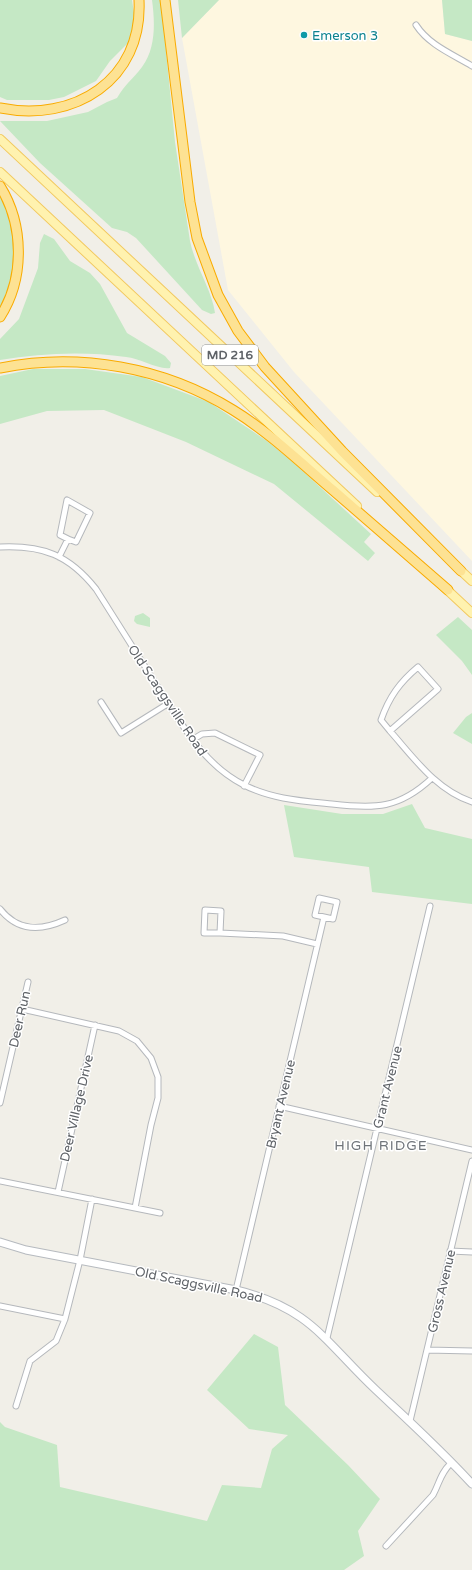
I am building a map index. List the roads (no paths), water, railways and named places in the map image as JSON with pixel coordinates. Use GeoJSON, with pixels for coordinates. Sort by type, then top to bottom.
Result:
{"type":"FeatureCollection","features":[{"type":"Feature","properties":{"kind":"highway"},"geometry":{"type":"LineString","coordinates":[[0,108],[28,111],[48,110],[65,106],[98,91],[120,70],[129,57],[138,28],[138,0]]}},
{"type":"Feature","properties":{"kind":"highway"},"geometry":{"type":"LineString","coordinates":[[165,0],[190,202],[201,250],[218,295],[238,331],[265,367],[342,451],[461,571]]}},
{"type":"Feature","properties":{"kind":"highway"},"geometry":{"type":"LineString","coordinates":[[0,186],[14,219],[19,251],[15,282],[10,297],[0,317]]}},
{"type":"Feature","properties":{"kind":"highway"},"geometry":{"type":"LineString","coordinates":[[0,368],[51,362],[103,364],[151,374],[202,393],[232,409],[280,444],[448,590]]}},
{"type":"Feature","properties":{"kind":"main road","name":"MD 216"},"geometry":{"type":"LineString","coordinates":[[0,139],[472,581]]}},
{"type":"Feature","properties":{"kind":"main road","name":"MD 216"},"geometry":{"type":"LineString","coordinates":[[0,172],[472,613]]}},
{"type":"Feature","properties":{"kind":"street"},"geometry":{"type":"LineString","coordinates":[[416,25],[431,43],[472,66]]}},
{"type":"Feature","properties":{"kind":"street"},"geometry":{"type":"LineString","coordinates":[[67,500],[90,513],[76,542],[68,539],[60,535],[67,500]]}},
{"type":"Feature","properties":{"kind":"street"},"geometry":{"type":"LineString","coordinates":[[59,557],[68,539]]}},
{"type":"Feature","properties":{"kind":"street","name":"Old Scaggsville Road"},"geometry":{"type":"LineString","coordinates":[[0,546],[30,547],[46,551],[59,557],[81,572],[96,589],[192,740],[212,763],[244,786],[286,799],[372,807],[403,800],[421,789],[432,778]]}},
{"type":"Feature","properties":{"kind":"street"},"geometry":{"type":"LineString","coordinates":[[390,731],[438,689],[418,666],[405,678],[387,704],[381,720],[390,731],[432,778],[454,794],[472,802]]}},
{"type":"Feature","properties":{"kind":"street"},"geometry":{"type":"LineString","coordinates":[[101,702],[121,733],[169,703]]}},
{"type":"Feature","properties":{"kind":"street"},"geometry":{"type":"LineString","coordinates":[[192,740],[202,734],[215,733],[260,755],[244,786]]}},
{"type":"Feature","properties":{"kind":"street"},"geometry":{"type":"LineString","coordinates":[[319,898],[337,902],[334,919],[324,917],[315,915],[319,898]]}},
{"type":"Feature","properties":{"kind":"street","name":"Grant Avenue"},"geometry":{"type":"LineString","coordinates":[[327,1338],[430,906]]}},
{"type":"Feature","properties":{"kind":"street"},"geometry":{"type":"LineString","coordinates":[[0,909],[9,919],[33,928],[50,927],[65,920]]}},
{"type":"Feature","properties":{"kind":"street"},"geometry":{"type":"LineString","coordinates":[[220,933],[221,911],[205,910],[204,932],[220,933],[283,936],[318,944]]}},
{"type":"Feature","properties":{"kind":"street","name":"Bryant Avenue"},"geometry":{"type":"LineString","coordinates":[[236,1290],[324,917]]}},
{"type":"Feature","properties":{"kind":"street","name":"Deer Run"},"geometry":{"type":"LineString","coordinates":[[0,1102],[28,982]]}},
{"type":"Feature","properties":{"kind":"street"},"geometry":{"type":"LineString","coordinates":[[22,1009],[119,1031],[137,1042],[151,1058],[158,1077],[158,1098],[151,1125],[135,1208]]}},
{"type":"Feature","properties":{"kind":"street","name":"Deer Village Drive"},"geometry":{"type":"LineString","coordinates":[[58,1192],[95,1025]]}},
{"type":"Feature","properties":{"kind":"street"},"geometry":{"type":"LineString","coordinates":[[279,1106],[472,1150]]}},
{"type":"Feature","properties":{"kind":"street","name":"Gross Avenue"},"geometry":{"type":"LineString","coordinates":[[410,1421],[472,1160]]}},
{"type":"Feature","properties":{"kind":"street"},"geometry":{"type":"LineString","coordinates":[[0,1181],[160,1213]]}},
{"type":"Feature","properties":{"kind":"street"},"geometry":{"type":"LineString","coordinates":[[16,1406],[30,1361],[56,1341],[65,1319],[80,1260],[92,1199]]}},
{"type":"Feature","properties":{"kind":"street","name":"Old Scaggsville Road"},"geometry":{"type":"LineString","coordinates":[[0,1242],[26,1250],[236,1290],[256,1295],[282,1305],[302,1317],[327,1338],[375,1389],[410,1421],[472,1484]]}},
{"type":"Feature","properties":{"kind":"street"},"geometry":{"type":"LineString","coordinates":[[450,1251],[472,1252]]}},
{"type":"Feature","properties":{"kind":"street"},"geometry":{"type":"LineString","coordinates":[[0,1306],[65,1319]]}},
{"type":"Feature","properties":{"kind":"street"},"geometry":{"type":"LineString","coordinates":[[427,1350],[472,1351]]}},
{"type":"Feature","properties":{"kind":"street"},"geometry":{"type":"LineString","coordinates":[[386,1546],[433,1495],[438,1486],[441,1474],[451,1463]]}},
{"type":"Feature","properties":{"kind":"place","name":"Emerson 3"},"geometry":{"type":"Point","coordinates":[304,35]}},
{"type":"Feature","properties":{"kind":"district","name":"HIGH RIDGE"},"geometry":{"type":"Point","coordinates":[381,1145]}}]}
